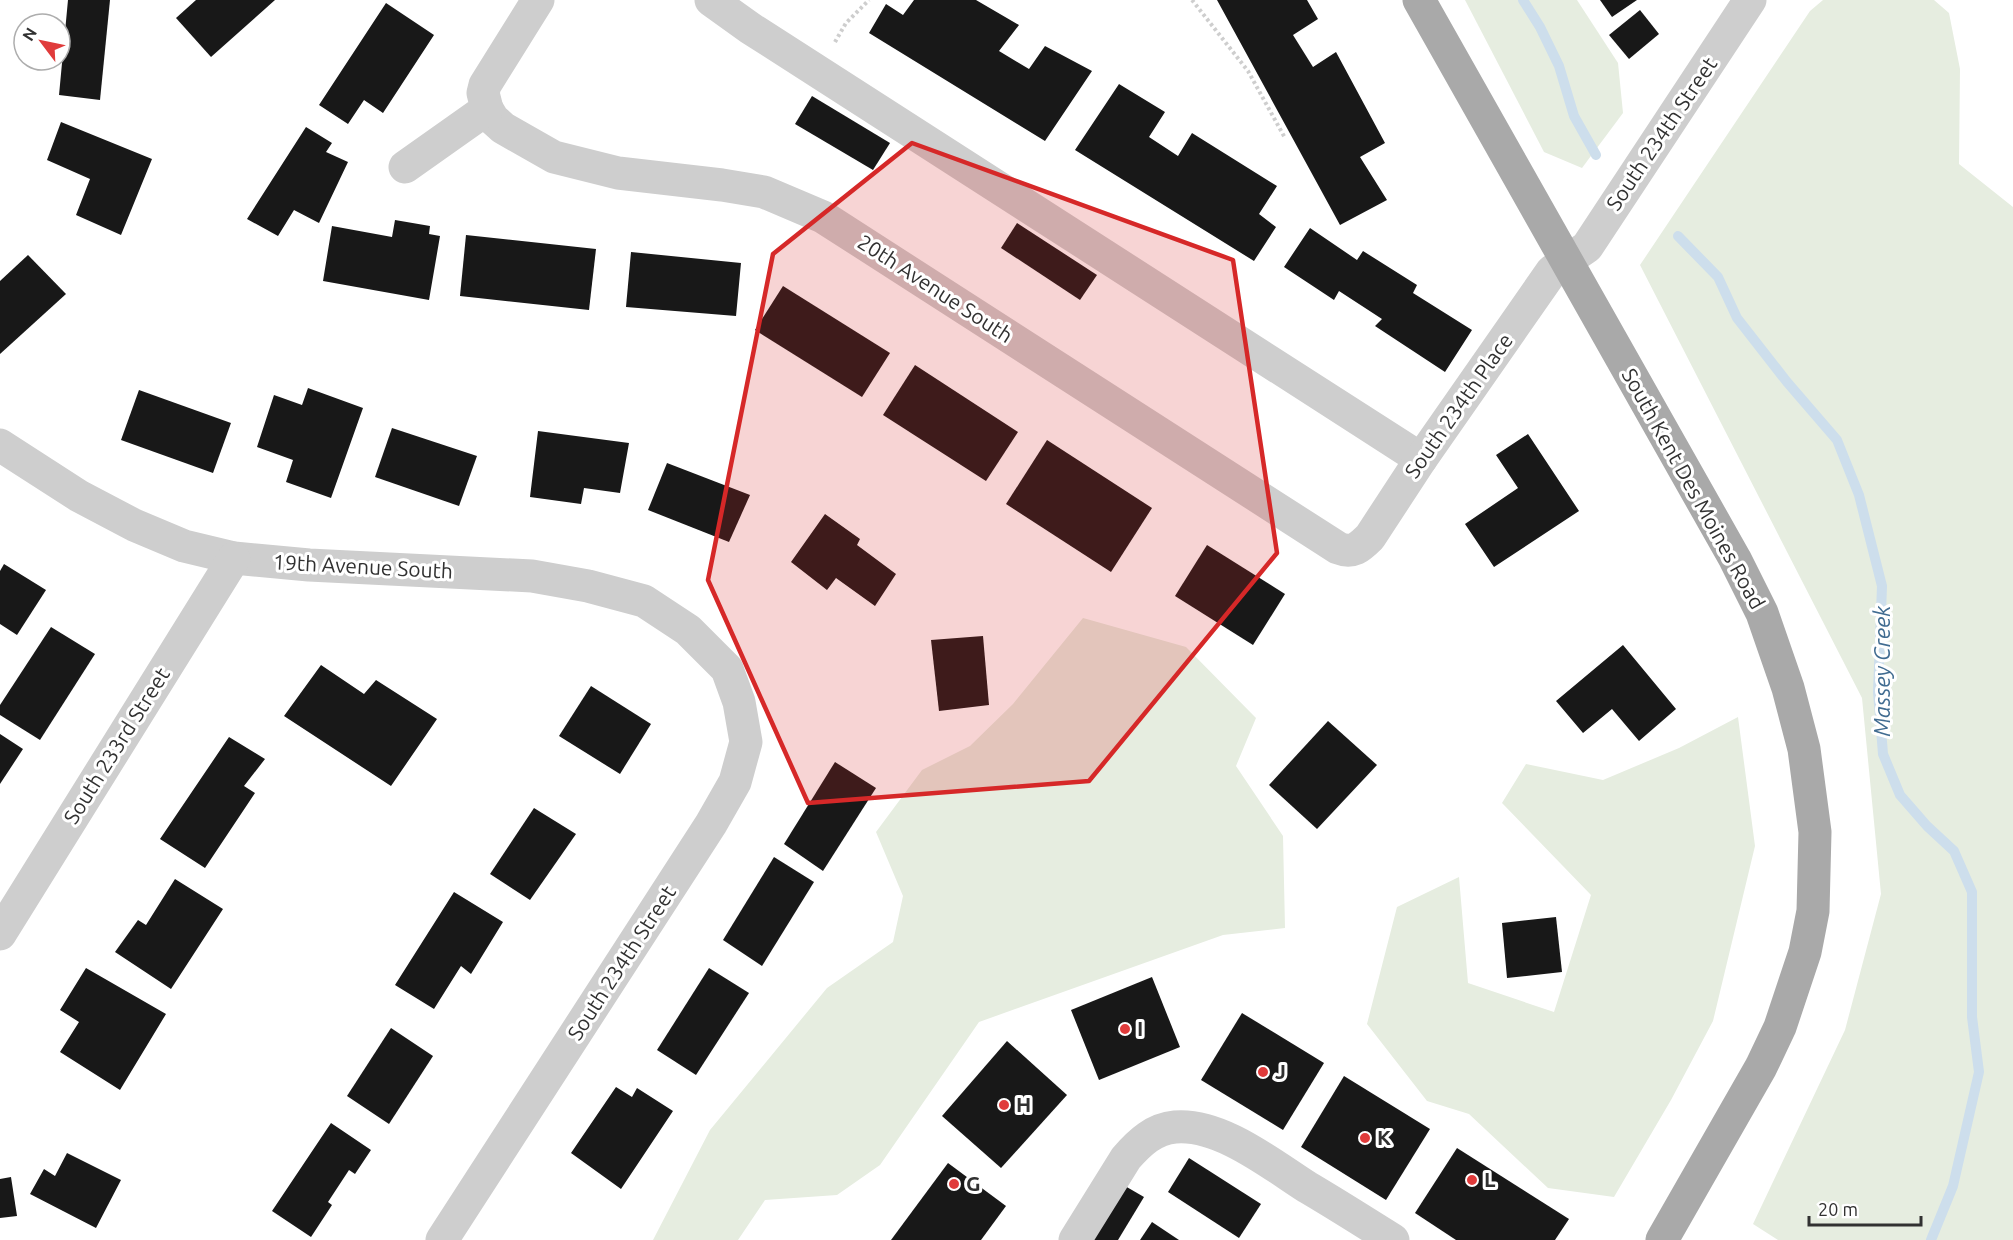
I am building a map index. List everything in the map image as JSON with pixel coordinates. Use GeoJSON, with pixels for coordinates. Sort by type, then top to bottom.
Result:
{"type":"FeatureCollection","features":[{"type":"Feature","properties":{"kind":"main road","name":"South Kent Des Moines Road"},"geometry":{"type":"LineString","coordinates":[[1419,0],[1735,559],[1762,613],[1797,718],[1811,794],[1815,842],[1813,911],[1805,952],[1780,1027],[1761,1067],[1662,1240]]}},
{"type":"Feature","properties":{"kind":"street"},"geometry":{"type":"LineString","coordinates":[[405,167],[487,109],[483,93],[485,85],[538,0]]}},
{"type":"Feature","properties":{"kind":"street"},"geometry":{"type":"LineString","coordinates":[[711,0],[1422,459]]}},
{"type":"Feature","properties":{"kind":"street","name":"South 234th Street"},"geometry":{"type":"LineString","coordinates":[[1566,261],[1587,247],[1750,0]]}},
{"type":"Feature","properties":{"kind":"street","name":"20th Avenue South"},"geometry":{"type":"LineString","coordinates":[[487,109],[503,128],[554,157],[618,173],[764,192],[823,217],[1338,548],[1352,551]]}},
{"type":"Feature","properties":{"kind":"street","name":"South 234th Place"},"geometry":{"type":"LineString","coordinates":[[1352,551],[1370,537],[1552,271],[1566,261]]}},
{"type":"Feature","properties":{"kind":"street","name":"19th Avenue South"},"geometry":{"type":"LineString","coordinates":[[0,445],[80,496],[134,525],[184,546],[234,558],[309,565],[532,576],[588,586],[644,601],[688,630],[727,669]]}},
{"type":"Feature","properties":{"kind":"street","name":"South 233rd Street"},"geometry":{"type":"LineString","coordinates":[[0,934],[234,558]]}},
{"type":"Feature","properties":{"kind":"street","name":"South 234th Street"},"geometry":{"type":"LineString","coordinates":[[441,1240],[711,824],[735,782],[746,742],[739,702],[727,669]]}},
{"type":"Feature","properties":{"kind":"street"},"geometry":{"type":"LineString","coordinates":[[1075,1240],[1126,1158],[1135,1148],[1152,1134],[1184,1127],[1212,1133],[1236,1144],[1393,1240]]}},
{"type":"Feature","properties":{"kind":"path"},"geometry":{"type":"LineString","coordinates":[[818,71],[846,23],[869,0]]}},
{"type":"Feature","properties":{"kind":"path"},"geometry":{"type":"LineString","coordinates":[[1192,0],[1248,71],[1285,138]]}},
{"type":"Feature","properties":{"kind":"highlighted area"},"geometry":{"type":"Polygon","coordinates":[[[912,143],[1233,260],[1277,553],[1089,781],[808,803],[708,580],[773,254],[912,143]]]}},
{"type":"Feature","properties":{"kind":"shaded area"},"geometry":{"type":"Polygon","coordinates":[[[1465,0],[1577,0],[1618,63],[1623,113],[1582,168],[1544,152],[1465,0]]]}},
{"type":"Feature","properties":{"kind":"shaded area"},"geometry":{"type":"Polygon","coordinates":[[[1823,0],[1934,0],[1949,13],[1960,69],[1959,164],[2013,207],[2013,1240],[1778,1240],[1753,1224],[1845,1030],[1881,894],[1862,698],[1640,265],[1810,11],[1823,0]]]}},
{"type":"Feature","properties":{"kind":"shaded area"},"geometry":{"type":"Polygon","coordinates":[[[1083,618],[1186,647],[1256,718],[1236,766],[1283,836],[1285,928],[1223,935],[979,1022],[880,1165],[837,1195],[765,1200],[738,1240],[653,1240],[710,1130],[827,988],[893,942],[903,896],[876,832],[922,770],[970,746],[1013,704],[1083,618]]]}},
{"type":"Feature","properties":{"kind":"shaded area"},"geometry":{"type":"Polygon","coordinates":[[[1738,717],[1755,846],[1713,1021],[1671,1100],[1614,1197],[1548,1188],[1469,1114],[1427,1101],[1367,1024],[1397,907],[1459,877],[1468,983],[1554,1012],[1591,895],[1502,803],[1526,764],[1603,780],[1679,748],[1738,717]]]}},
{"type":"Feature","properties":{"kind":"building"},"geometry":{"type":"Polygon","coordinates":[[[68,0],[110,0],[100,100],[59,95],[61,72],[72,72],[72,12],[67,12],[68,0]]]}},
{"type":"Feature","properties":{"kind":"building"},"geometry":{"type":"Polygon","coordinates":[[[196,0],[275,0],[211,57],[176,18],[196,0]]]}},
{"type":"Feature","properties":{"kind":"building"},"geometry":{"type":"Polygon","coordinates":[[[914,0],[976,0],[1019,25],[999,51],[1029,69],[1045,46],[1092,71],[1045,141],[869,33],[886,4],[903,15],[914,0]]]}},
{"type":"Feature","properties":{"kind":"building"},"geometry":{"type":"Polygon","coordinates":[[[1217,0],[1307,0],[1318,19],[1293,35],[1313,67],[1336,52],[1385,143],[1360,157],[1387,200],[1340,225],[1217,0]]]}},
{"type":"Feature","properties":{"kind":"building"},"geometry":{"type":"Polygon","coordinates":[[[1600,0],[1637,0],[1612,17],[1600,0]]]}},
{"type":"Feature","properties":{"kind":"building"},"geometry":{"type":"Polygon","coordinates":[[[386,3],[434,35],[383,113],[364,100],[348,124],[319,105],[386,3]]]}},
{"type":"Feature","properties":{"kind":"building"},"geometry":{"type":"Polygon","coordinates":[[[1640,10],[1659,34],[1629,59],[1609,35],[1640,10]]]}},
{"type":"Feature","properties":{"kind":"building"},"geometry":{"type":"Polygon","coordinates":[[[1119,84],[1165,112],[1149,137],[1178,156],[1192,133],[1277,186],[1259,214],[1276,227],[1254,261],[1075,150],[1119,84]]]}},
{"type":"Feature","properties":{"kind":"building"},"geometry":{"type":"Polygon","coordinates":[[[812,96],[890,143],[873,170],[795,124],[812,96]]]}},
{"type":"Feature","properties":{"kind":"building"},"geometry":{"type":"Polygon","coordinates":[[[61,122],[152,159],[121,235],[76,215],[90,179],[47,160],[61,122]]]}},
{"type":"Feature","properties":{"kind":"building"},"geometry":{"type":"Polygon","coordinates":[[[306,127],[332,143],[326,152],[348,162],[319,223],[294,210],[278,236],[247,219],[306,127]]]}},
{"type":"Feature","properties":{"kind":"building"},"geometry":{"type":"Polygon","coordinates":[[[395,220],[430,226],[429,234],[440,236],[429,300],[323,281],[332,226],[392,237],[395,220]]]}},
{"type":"Feature","properties":{"kind":"building"},"geometry":{"type":"Polygon","coordinates":[[[1017,223],[1097,275],[1080,300],[1001,248],[1017,223]]]}},
{"type":"Feature","properties":{"kind":"building"},"geometry":{"type":"Polygon","coordinates":[[[1310,228],[1357,260],[1363,251],[1417,285],[1413,293],[1472,330],[1445,372],[1375,326],[1382,319],[1339,291],[1334,300],[1284,267],[1310,228]]]}},
{"type":"Feature","properties":{"kind":"building"},"geometry":{"type":"Polygon","coordinates":[[[466,235],[596,249],[589,310],[460,296],[466,235]]]}},
{"type":"Feature","properties":{"kind":"building"},"geometry":{"type":"Polygon","coordinates":[[[631,252],[741,263],[736,316],[626,307],[631,252]]]}},
{"type":"Feature","properties":{"kind":"building"},"geometry":{"type":"Polygon","coordinates":[[[28,255],[66,294],[0,354],[0,281],[28,255]]]}},
{"type":"Feature","properties":{"kind":"building"},"geometry":{"type":"Polygon","coordinates":[[[783,286],[890,353],[862,397],[755,330],[783,286]]]}},
{"type":"Feature","properties":{"kind":"building"},"geometry":{"type":"Polygon","coordinates":[[[915,365],[1018,432],[986,481],[883,415],[915,365]]]}},
{"type":"Feature","properties":{"kind":"building"},"geometry":{"type":"Polygon","coordinates":[[[308,388],[363,408],[331,498],[286,482],[293,460],[257,447],[274,395],[302,405],[308,388]]]}},
{"type":"Feature","properties":{"kind":"building"},"geometry":{"type":"Polygon","coordinates":[[[139,390],[231,423],[213,473],[121,440],[139,390]]]}},
{"type":"Feature","properties":{"kind":"building"},"geometry":{"type":"Polygon","coordinates":[[[392,428],[477,456],[459,506],[375,477],[392,428]]]}},
{"type":"Feature","properties":{"kind":"building"},"geometry":{"type":"Polygon","coordinates":[[[538,431],[629,443],[620,493],[584,488],[581,504],[530,497],[538,431]]]}},
{"type":"Feature","properties":{"kind":"building"},"geometry":{"type":"Polygon","coordinates":[[[1528,434],[1579,511],[1494,567],[1465,524],[1518,488],[1496,455],[1528,434]]]}},
{"type":"Feature","properties":{"kind":"building"},"geometry":{"type":"Polygon","coordinates":[[[1047,440],[1152,508],[1111,572],[1006,504],[1047,440]]]}},
{"type":"Feature","properties":{"kind":"building"},"geometry":{"type":"Polygon","coordinates":[[[667,463],[750,495],[729,542],[648,510],[667,463]]]}},
{"type":"Feature","properties":{"kind":"building"},"geometry":{"type":"Polygon","coordinates":[[[825,514],[860,539],[857,545],[896,574],[875,606],[836,578],[827,590],[791,562],[825,514]]]}},
{"type":"Feature","properties":{"kind":"building"},"geometry":{"type":"Polygon","coordinates":[[[1207,545],[1285,594],[1253,645],[1175,596],[1207,545]]]}},
{"type":"Feature","properties":{"kind":"building"},"geometry":{"type":"Polygon","coordinates":[[[4,564],[46,590],[17,635],[0,624],[0,571],[4,564]]]}},
{"type":"Feature","properties":{"kind":"building"},"geometry":{"type":"Polygon","coordinates":[[[51,627],[95,654],[40,740],[0,715],[0,705],[51,627]]]}},
{"type":"Feature","properties":{"kind":"building"},"geometry":{"type":"Polygon","coordinates":[[[983,636],[989,705],[939,711],[931,640],[983,636]]]}},
{"type":"Feature","properties":{"kind":"building"},"geometry":{"type":"Polygon","coordinates":[[[1623,645],[1676,709],[1639,741],[1612,709],[1583,733],[1556,701],[1623,645]]]}},
{"type":"Feature","properties":{"kind":"building"},"geometry":{"type":"Polygon","coordinates":[[[321,665],[364,694],[376,680],[437,719],[391,786],[284,716],[321,665]]]}},
{"type":"Feature","properties":{"kind":"building"},"geometry":{"type":"Polygon","coordinates":[[[591,686],[651,724],[620,774],[559,736],[591,686]]]}},
{"type":"Feature","properties":{"kind":"building"},"geometry":{"type":"Polygon","coordinates":[[[1328,721],[1377,765],[1317,829],[1269,785],[1328,721]]]}},
{"type":"Feature","properties":{"kind":"building"},"geometry":{"type":"Polygon","coordinates":[[[0,734],[23,749],[0,784],[0,734]]]}},
{"type":"Feature","properties":{"kind":"building"},"geometry":{"type":"Polygon","coordinates":[[[229,737],[265,759],[244,786],[255,793],[205,868],[160,839],[229,737]]]}},
{"type":"Feature","properties":{"kind":"building"},"geometry":{"type":"Polygon","coordinates":[[[835,762],[876,788],[823,871],[784,844],[835,762]]]}},
{"type":"Feature","properties":{"kind":"building"},"geometry":{"type":"Polygon","coordinates":[[[534,808],[576,834],[530,900],[490,874],[534,808]]]}},
{"type":"Feature","properties":{"kind":"building"},"geometry":{"type":"Polygon","coordinates":[[[774,857],[814,882],[762,966],[723,940],[774,857]]]}},
{"type":"Feature","properties":{"kind":"building"},"geometry":{"type":"Polygon","coordinates":[[[175,879],[223,909],[171,989],[115,952],[138,920],[146,925],[175,879]]]}},
{"type":"Feature","properties":{"kind":"building"},"geometry":{"type":"Polygon","coordinates":[[[454,892],[503,922],[471,974],[461,966],[434,1009],[395,985],[454,892]]]}},
{"type":"Feature","properties":{"kind":"building"},"geometry":{"type":"Polygon","coordinates":[[[1556,917],[1562,972],[1507,978],[1502,923],[1556,917]]]}},
{"type":"Feature","properties":{"kind":"building"},"geometry":{"type":"Polygon","coordinates":[[[86,968],[166,1014],[120,1090],[60,1052],[79,1022],[60,1010],[86,968]]]}},
{"type":"Feature","properties":{"kind":"building"},"geometry":{"type":"Polygon","coordinates":[[[709,968],[749,993],[696,1075],[657,1050],[709,968]]]}},
{"type":"Feature","properties":{"kind":"building","name":"I"},"geometry":{"type":"Polygon","coordinates":[[[1152,977],[1180,1047],[1099,1080],[1071,1010],[1152,977]]]}},
{"type":"Feature","properties":{"kind":"building","name":"J"},"geometry":{"type":"Polygon","coordinates":[[[1242,1013],[1324,1063],[1283,1130],[1201,1080],[1242,1013]]]}},
{"type":"Feature","properties":{"kind":"building"},"geometry":{"type":"Polygon","coordinates":[[[391,1028],[433,1056],[389,1124],[347,1096],[391,1028]]]}},
{"type":"Feature","properties":{"kind":"building","name":"H"},"geometry":{"type":"Polygon","coordinates":[[[1007,1041],[1067,1095],[1001,1168],[942,1116],[1007,1041]]]}},
{"type":"Feature","properties":{"kind":"building","name":"K"},"geometry":{"type":"Polygon","coordinates":[[[1344,1076],[1430,1129],[1386,1200],[1301,1147],[1344,1076]]]}},
{"type":"Feature","properties":{"kind":"building"},"geometry":{"type":"Polygon","coordinates":[[[616,1087],[632,1097],[637,1088],[673,1111],[621,1189],[571,1153],[616,1087]]]}},
{"type":"Feature","properties":{"kind":"building"},"geometry":{"type":"Polygon","coordinates":[[[331,1123],[371,1150],[355,1174],[349,1170],[328,1202],[332,1205],[311,1237],[272,1211],[331,1123]]]}},
{"type":"Feature","properties":{"kind":"building","name":"L"},"geometry":{"type":"Polygon","coordinates":[[[1457,1148],[1569,1219],[1555,1240],[1456,1240],[1415,1213],[1457,1148]]]}},
{"type":"Feature","properties":{"kind":"building"},"geometry":{"type":"Polygon","coordinates":[[[67,1153],[121,1180],[96,1228],[30,1194],[44,1169],[55,1176],[67,1153]]]}},
{"type":"Feature","properties":{"kind":"building"},"geometry":{"type":"Polygon","coordinates":[[[1189,1158],[1261,1204],[1239,1238],[1168,1192],[1189,1158]]]}},
{"type":"Feature","properties":{"kind":"building","name":"G"},"geometry":{"type":"Polygon","coordinates":[[[948,1163],[1006,1206],[981,1240],[891,1240],[948,1163]]]}},
{"type":"Feature","properties":{"kind":"building"},"geometry":{"type":"Polygon","coordinates":[[[11,1177],[17,1216],[0,1218],[0,1179],[11,1177]]]}},
{"type":"Feature","properties":{"kind":"building"},"geometry":{"type":"Polygon","coordinates":[[[1125,1186],[1144,1197],[1118,1240],[1093,1240],[1125,1186]]]}},
{"type":"Feature","properties":{"kind":"building"},"geometry":{"type":"Polygon","coordinates":[[[1152,1222],[1179,1240],[1140,1240],[1152,1222]]]}},
{"type":"Feature","properties":{"kind":"waterway","name":"Massey Creek"},"geometry":{"type":"LineString","coordinates":[[1523,0],[1540,27],[1559,66],[1574,116],[1596,155]]}},
{"type":"Feature","properties":{"kind":"waterway","name":"Massey Creek"},"geometry":{"type":"LineString","coordinates":[[1678,236],[1718,277],[1737,318],[1787,382],[1837,440],[1859,495],[1882,586],[1878,692],[1883,754],[1900,795],[1927,826],[1954,851],[1972,892],[1972,1017],[1979,1072],[1953,1186],[1931,1240]]}},
{"type":"Feature","properties":{"kind":"place","name":"I"},"geometry":{"type":"Point","coordinates":[1125,1029]}},
{"type":"Feature","properties":{"kind":"place","name":"J"},"geometry":{"type":"Point","coordinates":[1263,1072]}},
{"type":"Feature","properties":{"kind":"place","name":"H"},"geometry":{"type":"Point","coordinates":[1004,1105]}},
{"type":"Feature","properties":{"kind":"place","name":"K"},"geometry":{"type":"Point","coordinates":[1365,1138]}},
{"type":"Feature","properties":{"kind":"place","name":"L"},"geometry":{"type":"Point","coordinates":[1472,1180]}},
{"type":"Feature","properties":{"kind":"place","name":"G"},"geometry":{"type":"Point","coordinates":[954,1184]}}]}
